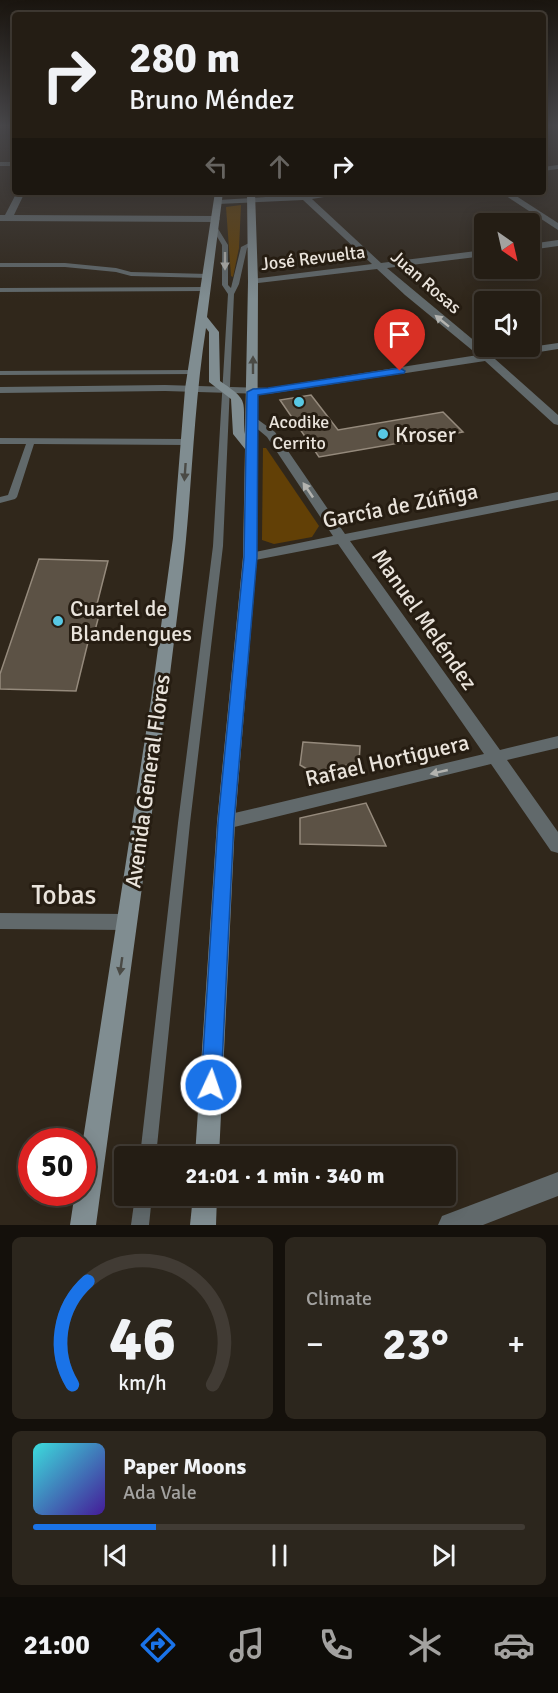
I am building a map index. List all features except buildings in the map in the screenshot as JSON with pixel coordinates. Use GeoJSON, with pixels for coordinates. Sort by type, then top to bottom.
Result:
{"type":"FeatureCollection","features":[{"type":"Feature","properties":{"kind":"main road","name":"Avenida General Flores"},"geometry":{"type":"LineString","coordinates":[[208,1146],[226,822],[250,557],[253,420],[251,196]]}},
{"type":"Feature","properties":{"kind":"main road","name":"Avenida General Flores"},"geometry":{"type":"LineString","coordinates":[[83,1225],[128,922],[180,537],[191,390],[219,197]]}},
{"type":"Feature","properties":{"kind":"main road"},"geometry":{"type":"LineString","coordinates":[[203,318],[214,332],[215,382],[236,398],[239,434],[252,449]]}},
{"type":"Feature","properties":{"kind":"main road"},"geometry":{"type":"LineString","coordinates":[[203,1225],[204,1206]]}},
{"type":"Feature","properties":{"kind":"street"},"geometry":{"type":"LineString","coordinates":[[4,218],[19,195]]}},
{"type":"Feature","properties":{"kind":"street"},"geometry":{"type":"LineString","coordinates":[[219,197],[303,195]]}},
{"type":"Feature","properties":{"kind":"street","name":"Juan Rosas"},"geometry":{"type":"LineString","coordinates":[[303,195],[379,266],[488,358],[558,421]]}},
{"type":"Feature","properties":{"kind":"street"},"geometry":{"type":"LineString","coordinates":[[509,195],[558,227]]}},
{"type":"Feature","properties":{"kind":"street"},"geometry":{"type":"LineString","coordinates":[[4,218],[216,224]]}},
{"type":"Feature","properties":{"kind":"street"},"geometry":{"type":"LineString","coordinates":[[540,246],[558,243]]}},
{"type":"Feature","properties":{"kind":"street","name":"José Revuelta"},"geometry":{"type":"LineString","coordinates":[[253,282],[474,254]]}},
{"type":"Feature","properties":{"kind":"street"},"geometry":{"type":"LineString","coordinates":[[0,390],[268,391],[558,346]]}},
{"type":"Feature","properties":{"kind":"street","name":"Manuel Meléndez"},"geometry":{"type":"LineString","coordinates":[[253,420],[271,435],[558,846]]}},
{"type":"Feature","properties":{"kind":"street","name":"García de Zúñiga"},"geometry":{"type":"LineString","coordinates":[[250,557],[558,496]]}},
{"type":"Feature","properties":{"kind":"street","name":"Rafael Hortiguera"},"geometry":{"type":"LineString","coordinates":[[226,822],[558,742]]}},
{"type":"Feature","properties":{"kind":"street","name":"Tobas"},"geometry":{"type":"LineString","coordinates":[[0,921],[128,922]]}},
{"type":"Feature","properties":{"kind":"street"},"geometry":{"type":"LineString","coordinates":[[451,1225],[558,1184]]}},
{"type":"Feature","properties":{"kind":"lane","name":"Avenida General Flores"},"geometry":{"type":"LineString","coordinates":[[216,224],[225,245],[225,285],[231,294]]}},
{"type":"Feature","properties":{"kind":"lane","name":"Avenida General Flores"},"geometry":{"type":"LineString","coordinates":[[149,1146],[184,823],[218,546],[231,294],[236,284],[244,247],[251,244]]}},
{"type":"Feature","properties":{"kind":"lane"},"geometry":{"type":"LineString","coordinates":[[0,265],[65,265],[116,270],[131,274],[209,276]]}},
{"type":"Feature","properties":{"kind":"lane"},"geometry":{"type":"LineString","coordinates":[[0,290],[206,292]]}},
{"type":"Feature","properties":{"kind":"lane"},"geometry":{"type":"LineString","coordinates":[[0,296],[206,292]]}},
{"type":"Feature","properties":{"kind":"lane"},"geometry":{"type":"LineString","coordinates":[[0,373],[194,372]]}},
{"type":"Feature","properties":{"kind":"lane"},"geometry":{"type":"LineString","coordinates":[[0,441],[187,442]]}},
{"type":"Feature","properties":{"kind":"lane"},"geometry":{"type":"LineString","coordinates":[[0,500],[12,497],[31,441]]}},
{"type":"Feature","properties":{"kind":"lane"},"geometry":{"type":"LineString","coordinates":[[140,1225],[143,1206]]}},
{"type":"Feature","properties":{"kind":"shaded area"},"geometry":{"type":"Polygon","coordinates":[[[241,205],[239,248],[233,277],[231,276],[226,207],[241,205]]]}},
{"type":"Feature","properties":{"kind":"shaded area"},"geometry":{"type":"Polygon","coordinates":[[[263,448],[266,448],[319,526],[312,537],[274,544],[262,540],[263,448]]]}},
{"type":"Feature","properties":{"kind":"place","name":"Acodike Cerrito"},"geometry":{"type":"Point","coordinates":[299,402]}},
{"type":"Feature","properties":{"kind":"place","name":"Kroser"},"geometry":{"type":"Point","coordinates":[383,434]}},
{"type":"Feature","properties":{"kind":"place","name":"Cuartel de Blandengues"},"geometry":{"type":"Point","coordinates":[58,621]}},
{"type":"Feature","properties":{"kind":"route"},"geometry":{"type":"LineString","coordinates":[[211,1085],[226,822],[250,557],[253,392],[400,371]]}}]}
